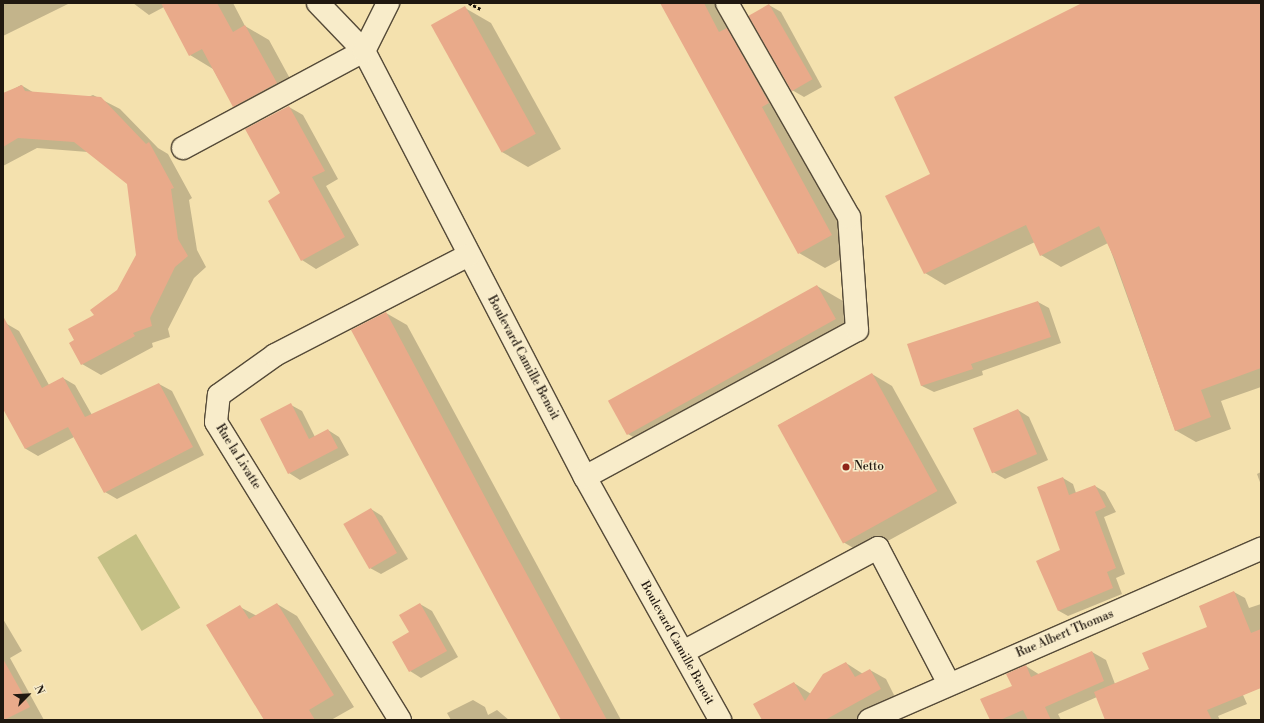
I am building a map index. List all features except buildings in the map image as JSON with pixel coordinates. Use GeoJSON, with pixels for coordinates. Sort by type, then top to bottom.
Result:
{"type":"FeatureCollection","features":[{"type":"Feature","properties":{"kind":"street","name":"Boulevard Camille Benoit"},"geometry":{"type":"LineString","coordinates":[[318,3],[364,51],[585,477],[720,720]]}},
{"type":"Feature","properties":{"kind":"street"},"geometry":{"type":"LineString","coordinates":[[183,148],[364,51],[388,3]]}},
{"type":"Feature","properties":{"kind":"street"},"geometry":{"type":"LineString","coordinates":[[585,477],[857,330],[850,217],[727,3]]}},
{"type":"Feature","properties":{"kind":"street","name":"Rue la Livatte"},"geometry":{"type":"LineString","coordinates":[[400,720],[216,422],[218,395],[275,355],[469,255]]}},
{"type":"Feature","properties":{"kind":"street"},"geometry":{"type":"LineString","coordinates":[[683,652],[878,548],[949,684]]}},
{"type":"Feature","properties":{"kind":"street","name":"Rue Albert Thomas"},"geometry":{"type":"LineString","coordinates":[[869,720],[1261,549]]}},
{"type":"Feature","properties":{"kind":"path"},"geometry":{"type":"LineString","coordinates":[[468,3],[481,9]]}},
{"type":"Feature","properties":{"kind":"shaded area"},"geometry":{"type":"Polygon","coordinates":[[[136,534],[180,608],[142,631],[97,557],[136,534]]]}},
{"type":"Feature","properties":{"kind":"place","name":"Netto"},"geometry":{"type":"Point","coordinates":[846,467]}}]}
